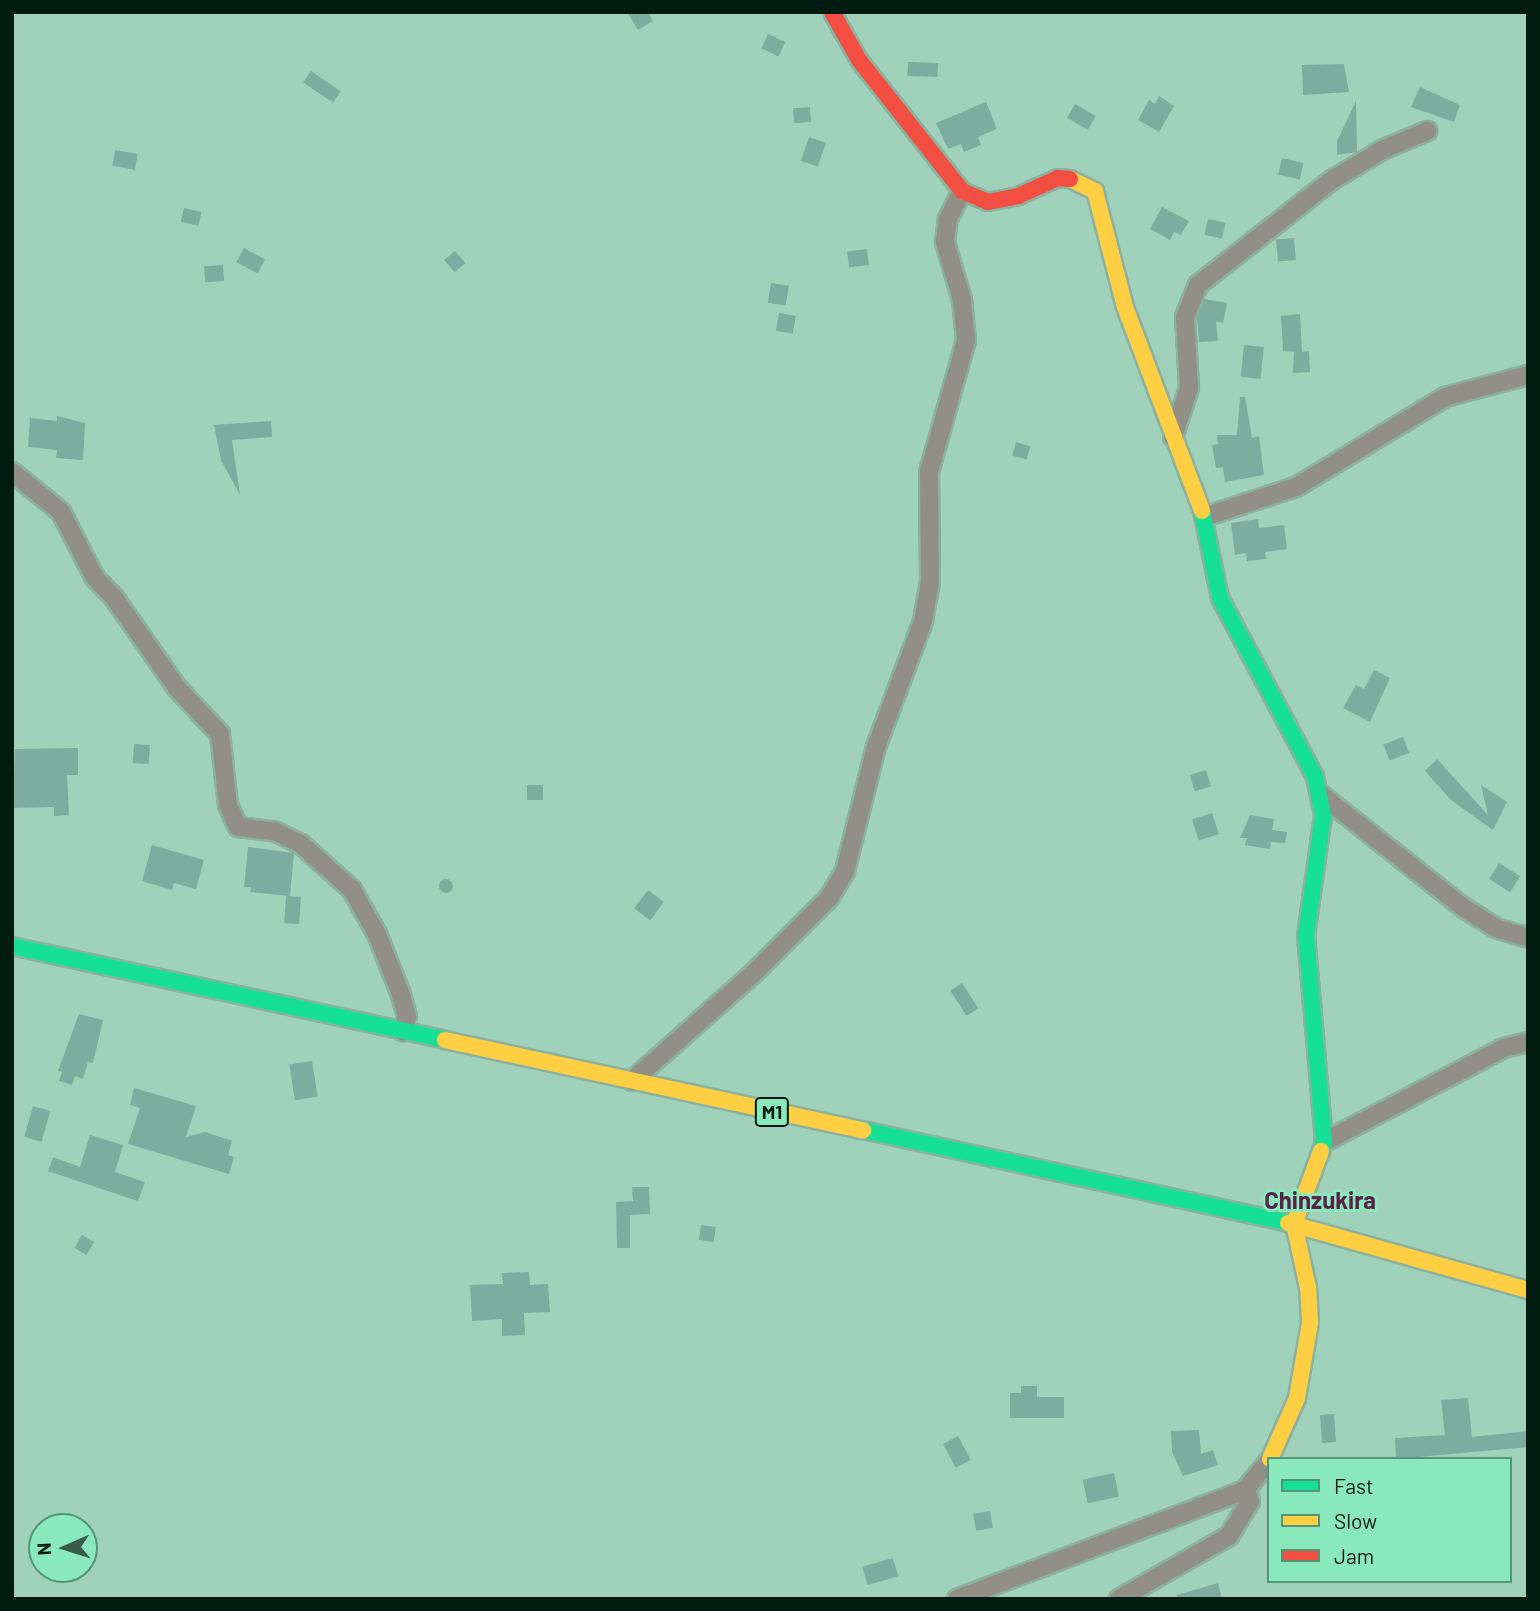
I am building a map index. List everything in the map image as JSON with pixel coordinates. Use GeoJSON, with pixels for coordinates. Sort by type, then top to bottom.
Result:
{"type":"FeatureCollection","features":[{"type":"Feature","properties":{"kind":"main road"},"geometry":{"type":"LineString","coordinates":[[832,12],[859,60],[962,191],[988,202],[1017,196],[1058,178],[1079,180],[1095,191],[1125,307],[1203,517],[1208,557],[1220,598],[1315,777],[1323,816],[1306,935],[1324,1142],[1294,1224],[1308,1288],[1310,1323],[1297,1398],[1270,1457]]}},
{"type":"Feature","properties":{"kind":"main road","name":"M1"},"geometry":{"type":"LineString","coordinates":[[12,946],[1294,1224],[1528,1290]]}},
{"type":"Feature","properties":{"kind":"street"},"geometry":{"type":"LineString","coordinates":[[1173,437],[1189,388],[1185,317],[1198,285],[1332,180],[1384,149],[1427,131]]}},
{"type":"Feature","properties":{"kind":"street"},"geometry":{"type":"LineString","coordinates":[[632,1081],[766,961],[829,898],[845,871],[876,747],[923,621],[930,582],[929,472],[966,340],[962,300],[945,242],[948,219],[962,191]]}},
{"type":"Feature","properties":{"kind":"street"},"geometry":{"type":"LineString","coordinates":[[1203,517],[1296,487],[1445,397],[1528,375]]}},
{"type":"Feature","properties":{"kind":"street"},"geometry":{"type":"LineString","coordinates":[[12,472],[61,512],[95,578],[115,599],[177,688],[220,734],[228,805],[238,827],[276,832],[300,844],[352,890],[377,934],[400,992],[408,1016],[403,1032]]}},
{"type":"Feature","properties":{"kind":"street"},"geometry":{"type":"LineString","coordinates":[[1320,794],[1464,908],[1496,928],[1528,938]]}},
{"type":"Feature","properties":{"kind":"street"},"geometry":{"type":"LineString","coordinates":[[1324,1142],[1504,1048],[1528,1042]]}},
{"type":"Feature","properties":{"kind":"street"},"geometry":{"type":"LineString","coordinates":[[957,1599],[998,1593],[1245,1490],[1267,1462]]}},
{"type":"Feature","properties":{"kind":"street"},"geometry":{"type":"LineString","coordinates":[[1119,1599],[1229,1536],[1251,1502],[1245,1490]]}},
{"type":"Feature","properties":{"kind":"building"},"geometry":{"type":"Polygon","coordinates":[[[627,12],[648,12],[653,21],[638,30],[627,12]]]}},
{"type":"Feature","properties":{"kind":"building"},"geometry":{"type":"Polygon","coordinates":[[[768,34],[785,42],[778,57],[761,49],[768,34]]]}},
{"type":"Feature","properties":{"kind":"building"},"geometry":{"type":"Polygon","coordinates":[[[908,62],[938,63],[937,77],[908,76],[908,62]]]}},
{"type":"Feature","properties":{"kind":"building"},"geometry":{"type":"Polygon","coordinates":[[[1344,64],[1349,92],[1303,95],[1302,65],[1344,64]]]}},
{"type":"Feature","properties":{"kind":"building"},"geometry":{"type":"Polygon","coordinates":[[[311,71],[341,91],[333,103],[303,83],[311,71]]]}},
{"type":"Feature","properties":{"kind":"building"},"geometry":{"type":"Polygon","coordinates":[[[1420,87],[1460,105],[1454,122],[1411,107],[1420,87]]]}},
{"type":"Feature","properties":{"kind":"building"},"geometry":{"type":"Polygon","coordinates":[[[1159,96],[1174,106],[1159,132],[1138,120],[1149,100],[1155,104],[1159,96]]]}},
{"type":"Feature","properties":{"kind":"building"},"geometry":{"type":"Polygon","coordinates":[[[1356,101],[1357,152],[1337,155],[1337,141],[1356,101]]]}},
{"type":"Feature","properties":{"kind":"building"},"geometry":{"type":"Polygon","coordinates":[[[986,102],[997,129],[978,137],[981,145],[964,152],[961,144],[948,149],[936,123],[986,102]]]}},
{"type":"Feature","properties":{"kind":"building"},"geometry":{"type":"Polygon","coordinates":[[[1075,104],[1096,116],[1088,130],[1067,118],[1075,104]]]}},
{"type":"Feature","properties":{"kind":"building"},"geometry":{"type":"Polygon","coordinates":[[[810,107],[811,122],[794,123],[793,108],[810,107]]]}},
{"type":"Feature","properties":{"kind":"building"},"geometry":{"type":"Polygon","coordinates":[[[809,137],[826,143],[818,166],[801,161],[809,137]]]}},
{"type":"Feature","properties":{"kind":"building"},"geometry":{"type":"Polygon","coordinates":[[[115,150],[138,154],[135,170],[112,166],[115,150]]]}},
{"type":"Feature","properties":{"kind":"building"},"geometry":{"type":"Polygon","coordinates":[[[1282,158],[1303,163],[1300,180],[1278,175],[1282,158]]]}},
{"type":"Feature","properties":{"kind":"building"},"geometry":{"type":"Polygon","coordinates":[[[1162,207],[1189,221],[1181,235],[1174,232],[1170,240],[1150,229],[1162,207]]]}},
{"type":"Feature","properties":{"kind":"building"},"geometry":{"type":"Polygon","coordinates":[[[184,208],[202,212],[198,226],[181,222],[184,208]]]}},
{"type":"Feature","properties":{"kind":"building"},"geometry":{"type":"Polygon","coordinates":[[[1208,219],[1226,223],[1222,239],[1204,235],[1208,219]]]}},
{"type":"Feature","properties":{"kind":"building"},"geometry":{"type":"Polygon","coordinates":[[[1294,238],[1296,260],[1278,261],[1276,240],[1294,238]]]}},
{"type":"Feature","properties":{"kind":"building"},"geometry":{"type":"Polygon","coordinates":[[[244,248],[265,259],[258,273],[236,262],[244,248]]]}},
{"type":"Feature","properties":{"kind":"building"},"geometry":{"type":"Polygon","coordinates":[[[867,249],[869,265],[849,267],[847,251],[867,249]]]}},
{"type":"Feature","properties":{"kind":"building"},"geometry":{"type":"Polygon","coordinates":[[[455,251],[465,263],[455,272],[444,260],[455,251]]]}},
{"type":"Feature","properties":{"kind":"building"},"geometry":{"type":"Polygon","coordinates":[[[223,265],[224,281],[205,282],[204,266],[223,265]]]}},
{"type":"Feature","properties":{"kind":"building"},"geometry":{"type":"Polygon","coordinates":[[[771,283],[789,286],[786,306],[768,303],[771,283]]]}},
{"type":"Feature","properties":{"kind":"building"},"geometry":{"type":"Polygon","coordinates":[[[1204,299],[1227,303],[1223,323],[1216,321],[1218,341],[1199,342],[1197,318],[1204,299]]]}},
{"type":"Feature","properties":{"kind":"building"},"geometry":{"type":"Polygon","coordinates":[[[779,313],[796,316],[793,334],[776,331],[779,313]]]}},
{"type":"Feature","properties":{"kind":"building"},"geometry":{"type":"Polygon","coordinates":[[[1300,314],[1302,352],[1309,351],[1310,372],[1293,373],[1294,352],[1283,351],[1281,316],[1300,314]]]}},
{"type":"Feature","properties":{"kind":"building"},"geometry":{"type":"Polygon","coordinates":[[[1244,345],[1264,347],[1261,379],[1241,377],[1244,345]]]}},
{"type":"Feature","properties":{"kind":"building"},"geometry":{"type":"Polygon","coordinates":[[[1240,397],[1245,397],[1252,438],[1259,436],[1264,475],[1225,482],[1223,467],[1216,468],[1212,445],[1218,444],[1217,435],[1237,435],[1240,397]]]}},
{"type":"Feature","properties":{"kind":"building"},"geometry":{"type":"Polygon","coordinates":[[[57,416],[85,423],[83,460],[56,458],[57,450],[28,447],[30,418],[57,421],[57,416]]]}},
{"type":"Feature","properties":{"kind":"building"},"geometry":{"type":"Polygon","coordinates":[[[271,421],[272,437],[232,440],[240,495],[221,460],[214,425],[271,421]]]}},
{"type":"Feature","properties":{"kind":"building"},"geometry":{"type":"Polygon","coordinates":[[[1016,442],[1030,446],[1027,460],[1012,455],[1016,442]]]}},
{"type":"Feature","properties":{"kind":"building"},"geometry":{"type":"Polygon","coordinates":[[[1258,519],[1259,528],[1284,525],[1287,549],[1265,552],[1266,559],[1247,561],[1246,553],[1235,555],[1231,523],[1258,519]]]}},
{"type":"Feature","properties":{"kind":"building"},"geometry":{"type":"Polygon","coordinates":[[[1374,670],[1390,678],[1370,722],[1343,708],[1356,685],[1364,689],[1374,670]]]}},
{"type":"Feature","properties":{"kind":"building"},"geometry":{"type":"Polygon","coordinates":[[[1403,737],[1409,753],[1389,760],[1383,745],[1403,737]]]}},
{"type":"Feature","properties":{"kind":"building"},"geometry":{"type":"Polygon","coordinates":[[[134,744],[150,745],[149,764],[133,763],[134,744]]]}},
{"type":"Feature","properties":{"kind":"building"},"geometry":{"type":"Polygon","coordinates":[[[78,748],[78,775],[67,775],[69,815],[54,816],[54,807],[13,808],[15,749],[78,748]]]}},
{"type":"Feature","properties":{"kind":"building"},"geometry":{"type":"Polygon","coordinates":[[[1437,759],[1488,815],[1481,785],[1507,802],[1493,830],[1451,800],[1425,771],[1437,759]]]}},
{"type":"Feature","properties":{"kind":"building"},"geometry":{"type":"Polygon","coordinates":[[[1206,770],[1211,786],[1195,791],[1190,775],[1206,770]]]}},
{"type":"Feature","properties":{"kind":"building"},"geometry":{"type":"Polygon","coordinates":[[[527,785],[543,785],[543,800],[527,800],[527,785]]]}},
{"type":"Feature","properties":{"kind":"building"},"geometry":{"type":"Polygon","coordinates":[[[1212,813],[1219,834],[1199,840],[1192,819],[1212,813]]]}},
{"type":"Feature","properties":{"kind":"building"},"geometry":{"type":"Polygon","coordinates":[[[1250,815],[1274,819],[1272,830],[1287,832],[1285,843],[1271,842],[1270,849],[1245,845],[1247,838],[1240,838],[1250,815]]]}},
{"type":"Feature","properties":{"kind":"building"},"geometry":{"type":"Polygon","coordinates":[[[152,845],[204,860],[196,889],[174,883],[172,890],[142,881],[152,845]]]}},
{"type":"Feature","properties":{"kind":"building"},"geometry":{"type":"Polygon","coordinates":[[[248,847],[294,853],[290,896],[250,892],[251,887],[244,887],[248,847]]]}},
{"type":"Feature","properties":{"kind":"building"},"geometry":{"type":"Polygon","coordinates":[[[1499,863],[1520,876],[1510,892],[1489,879],[1499,863]]]}},
{"type":"Feature","properties":{"kind":"building"},"geometry":{"type":"Polygon","coordinates":[[[443,879],[449,879],[453,886],[449,893],[443,893],[439,889],[439,883],[443,879]]]}},
{"type":"Feature","properties":{"kind":"building"},"geometry":{"type":"Polygon","coordinates":[[[648,890],[664,902],[650,920],[634,908],[648,890]]]}},
{"type":"Feature","properties":{"kind":"building"},"geometry":{"type":"Polygon","coordinates":[[[286,896],[301,897],[299,924],[284,923],[286,896]]]}},
{"type":"Feature","properties":{"kind":"building"},"geometry":{"type":"Polygon","coordinates":[[[962,983],[978,1008],[967,1016],[950,991],[962,983]]]}},
{"type":"Feature","properties":{"kind":"building"},"geometry":{"type":"Polygon","coordinates":[[[79,1014],[103,1020],[93,1063],[88,1062],[83,1079],[75,1076],[72,1085],[59,1081],[62,1072],[58,1071],[79,1014]]]}},
{"type":"Feature","properties":{"kind":"building"},"geometry":{"type":"Polygon","coordinates":[[[312,1061],[318,1097],[295,1100],[289,1065],[312,1061]]]}},
{"type":"Feature","properties":{"kind":"building"},"geometry":{"type":"Polygon","coordinates":[[[134,1088],[196,1106],[186,1137],[205,1132],[232,1141],[228,1155],[234,1157],[229,1174],[128,1144],[140,1108],[130,1105],[134,1088]]]}},
{"type":"Feature","properties":{"kind":"building"},"geometry":{"type":"Polygon","coordinates":[[[33,1106],[50,1111],[41,1142],[24,1137],[33,1106]]]}},
{"type":"Feature","properties":{"kind":"building"},"geometry":{"type":"Polygon","coordinates":[[[90,1135],[123,1145],[115,1172],[145,1182],[138,1201],[48,1171],[53,1157],[80,1167],[90,1135]]]}},
{"type":"Feature","properties":{"kind":"building"},"geometry":{"type":"Polygon","coordinates":[[[632,1187],[649,1187],[650,1214],[630,1215],[630,1248],[617,1248],[616,1202],[633,1201],[632,1187]]]}},
{"type":"Feature","properties":{"kind":"building"},"geometry":{"type":"Polygon","coordinates":[[[701,1225],[716,1227],[714,1242],[699,1240],[701,1225]]]}},
{"type":"Feature","properties":{"kind":"building"},"geometry":{"type":"Polygon","coordinates":[[[82,1235],[94,1242],[87,1255],[74,1248],[82,1235]]]}},
{"type":"Feature","properties":{"kind":"building"},"geometry":{"type":"Polygon","coordinates":[[[529,1272],[530,1285],[548,1284],[550,1312],[524,1313],[525,1335],[502,1336],[502,1319],[472,1321],[470,1285],[503,1284],[502,1273],[529,1272]]]}},
{"type":"Feature","properties":{"kind":"building"},"geometry":{"type":"Polygon","coordinates":[[[1021,1386],[1037,1386],[1037,1397],[1064,1397],[1064,1418],[1010,1418],[1010,1393],[1021,1393],[1021,1386]]]}},
{"type":"Feature","properties":{"kind":"building"},"geometry":{"type":"Polygon","coordinates":[[[1468,1398],[1472,1437],[1528,1431],[1528,1447],[1396,1457],[1395,1438],[1445,1435],[1441,1400],[1468,1398]]]}},
{"type":"Feature","properties":{"kind":"building"},"geometry":{"type":"Polygon","coordinates":[[[1334,1414],[1336,1442],[1322,1443],[1320,1415],[1334,1414]]]}},
{"type":"Feature","properties":{"kind":"building"},"geometry":{"type":"Polygon","coordinates":[[[1199,1430],[1201,1454],[1213,1450],[1218,1465],[1183,1476],[1172,1452],[1171,1431],[1199,1430]]]}},
{"type":"Feature","properties":{"kind":"building"},"geometry":{"type":"Polygon","coordinates":[[[958,1436],[971,1460],[956,1468],[943,1444],[958,1436]]]}},
{"type":"Feature","properties":{"kind":"building"},"geometry":{"type":"Polygon","coordinates":[[[1114,1473],[1119,1496],[1088,1503],[1083,1480],[1114,1473]]]}},
{"type":"Feature","properties":{"kind":"building"},"geometry":{"type":"Polygon","coordinates":[[[990,1511],[993,1528],[976,1531],[973,1514],[990,1511]]]}},
{"type":"Feature","properties":{"kind":"building"},"geometry":{"type":"Polygon","coordinates":[[[893,1558],[898,1576],[867,1585],[862,1567],[893,1558]]]}},
{"type":"Feature","properties":{"kind":"building"},"geometry":{"type":"Polygon","coordinates":[[[1218,1583],[1222,1599],[1177,1599],[1177,1595],[1218,1583]]]}},
{"type":"Feature","properties":{"kind":"traffic: fast"},"geometry":{"type":"LineString","coordinates":[[1202,511],[1220,598],[1315,777],[1323,816],[1306,935],[1324,1142],[1321,1151]]}},
{"type":"Feature","properties":{"kind":"traffic: fast"},"geometry":{"type":"LineString","coordinates":[[12,946],[445,1040]]}},
{"type":"Feature","properties":{"kind":"traffic: fast"},"geometry":{"type":"LineString","coordinates":[[863,1130],[1288,1223]]}},
{"type":"Feature","properties":{"kind":"traffic: slow"},"geometry":{"type":"LineString","coordinates":[[1070,179],[1095,191],[1125,307],[1202,511]]}},
{"type":"Feature","properties":{"kind":"traffic: slow"},"geometry":{"type":"LineString","coordinates":[[445,1040],[863,1130]]}},
{"type":"Feature","properties":{"kind":"traffic: slow"},"geometry":{"type":"LineString","coordinates":[[1271,1457],[1297,1398],[1310,1323],[1308,1288],[1294,1224],[1321,1151]]}},
{"type":"Feature","properties":{"kind":"traffic: slow"},"geometry":{"type":"LineString","coordinates":[[1288,1223],[1528,1290]]}},
{"type":"Feature","properties":{"kind":"traffic: jam"},"geometry":{"type":"LineString","coordinates":[[832,12],[859,60],[962,191],[988,202],[1018,196],[1058,178],[1070,179]]}},
{"type":"Feature","properties":{"kind":"district","name":"Chinzukira"},"geometry":{"type":"Point","coordinates":[1320,1200]}}]}
